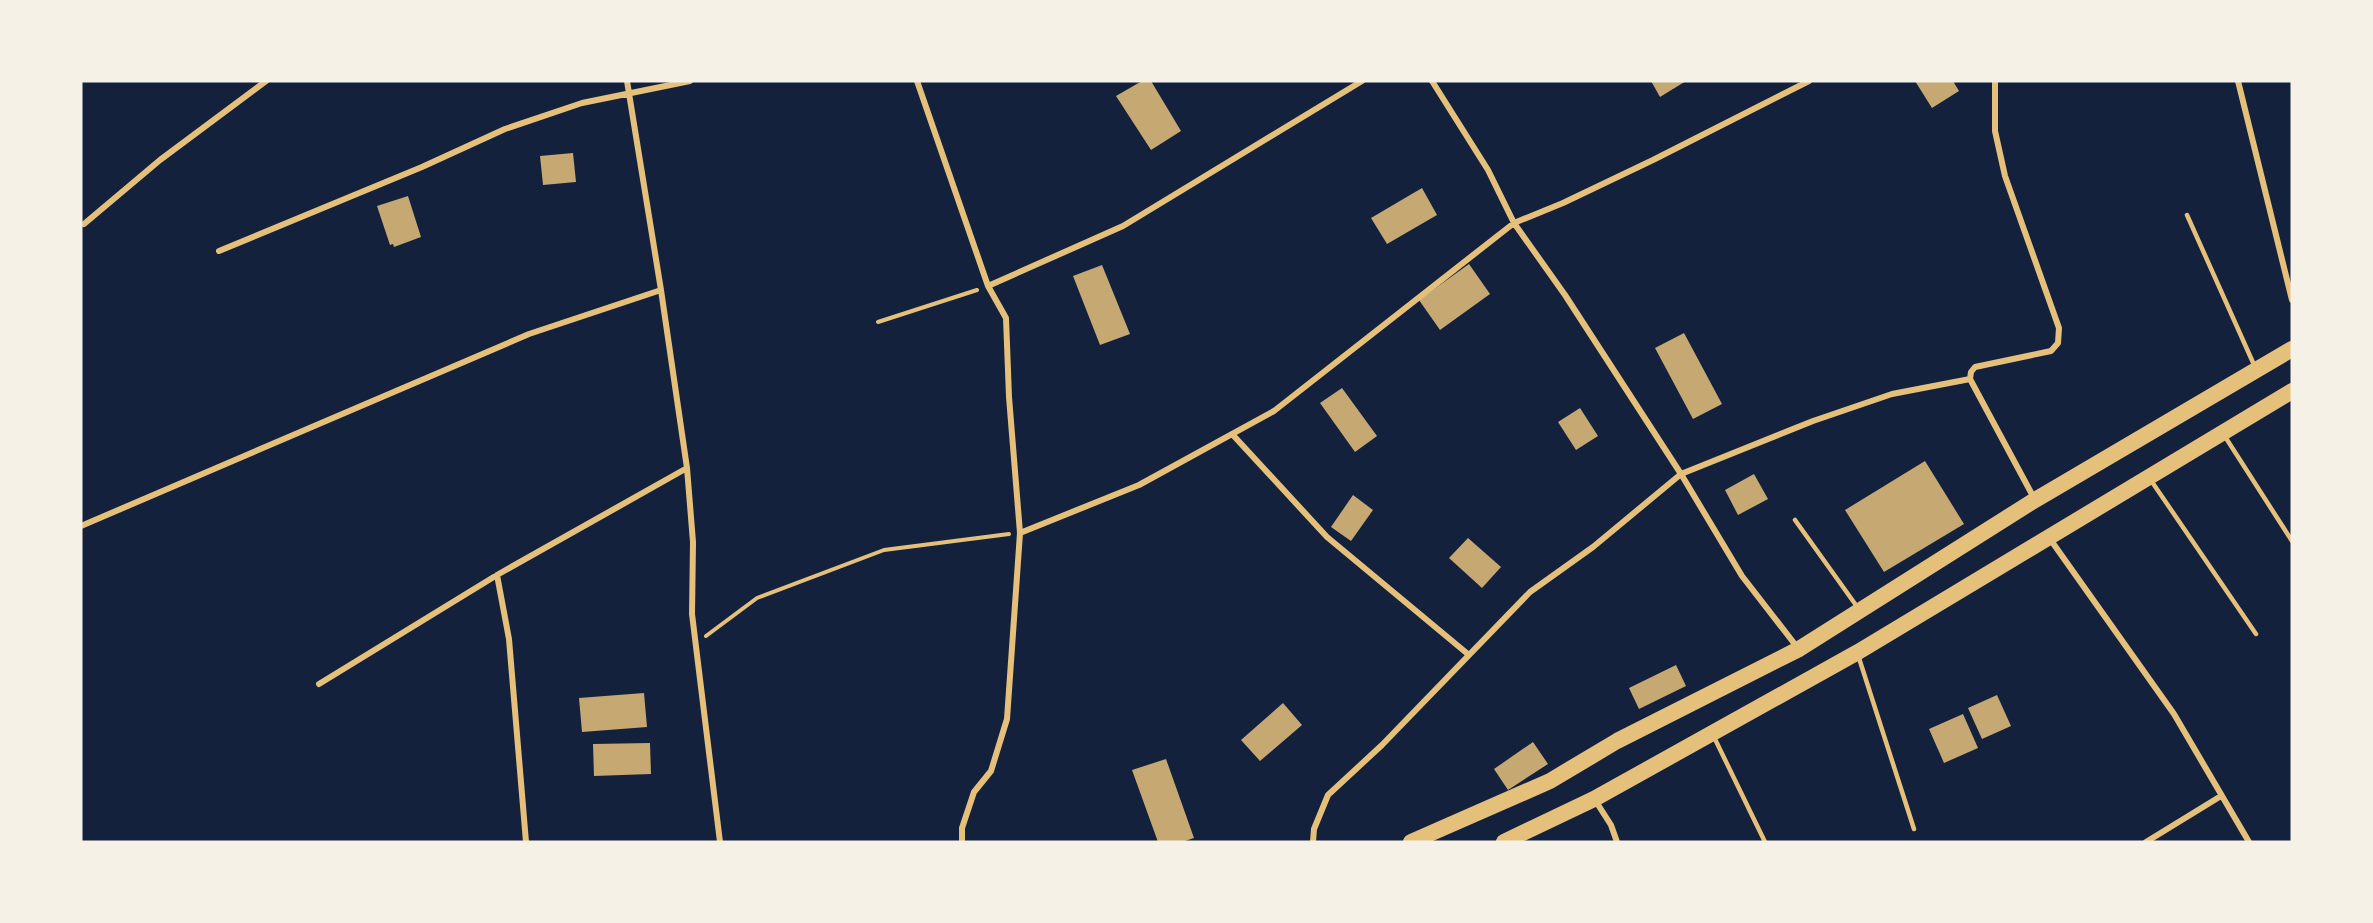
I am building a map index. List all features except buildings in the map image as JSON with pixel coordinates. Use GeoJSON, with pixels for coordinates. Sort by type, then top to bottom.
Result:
{"type":"FeatureCollection","features":[{"type":"Feature","properties":{"kind":"highway"},"geometry":{"type":"LineString","coordinates":[[1411,842],[1550,781],[1617,741],[1799,649],[2035,500],[2292,349]]}},
{"type":"Feature","properties":{"kind":"highway"},"geometry":{"type":"LineString","coordinates":[[1504,842],[1594,799],[1858,652],[2292,391]]}},
{"type":"Feature","properties":{"kind":"street"},"geometry":{"type":"LineString","coordinates":[[84,224],[160,160],[266,81]]}},
{"type":"Feature","properties":{"kind":"street"},"geometry":{"type":"LineString","coordinates":[[627,81],[687,468],[693,542],[692,614],[720,842]]}},
{"type":"Feature","properties":{"kind":"street"},"geometry":{"type":"LineString","coordinates":[[219,251],[422,167],[505,129],[582,103],[690,81]]}},
{"type":"Feature","properties":{"kind":"street"},"geometry":{"type":"LineString","coordinates":[[917,81],[988,286],[1006,318],[1009,397],[1020,533],[1007,719],[991,771],[974,792],[962,828],[962,842]]}},
{"type":"Feature","properties":{"kind":"street"},"geometry":{"type":"LineString","coordinates":[[988,286],[1123,226],[1362,81]]}},
{"type":"Feature","properties":{"kind":"street"},"geometry":{"type":"LineString","coordinates":[[1432,81],[1488,170],[1514,223],[1565,295],[1681,474],[1742,576],[1799,649]]}},
{"type":"Feature","properties":{"kind":"street"},"geometry":{"type":"LineString","coordinates":[[1020,533],[1139,485],[1274,411],[1514,223],[1563,203],[1653,160],[1809,81]]}},
{"type":"Feature","properties":{"kind":"street"},"geometry":{"type":"LineString","coordinates":[[1995,81],[1995,131],[2005,176],[2059,328],[2058,343],[2051,351],[1975,367],[1970,379],[2035,500]]}},
{"type":"Feature","properties":{"kind":"street"},"geometry":{"type":"LineString","coordinates":[[2238,81],[2292,300]]}},
{"type":"Feature","properties":{"kind":"street"},"geometry":{"type":"LineString","coordinates":[[81,526],[529,334],[661,290]]}},
{"type":"Feature","properties":{"kind":"street"},"geometry":{"type":"LineString","coordinates":[[1312,842],[1314,829],[1328,795],[1382,745],[1530,592],[1593,547],[1681,474],[1814,421],[1892,394],[1970,379]]}},
{"type":"Feature","properties":{"kind":"street"},"geometry":{"type":"LineString","coordinates":[[1232,434],[1327,537],[1469,655]]}},
{"type":"Feature","properties":{"kind":"street"},"geometry":{"type":"LineString","coordinates":[[320,684],[497,576],[687,468]]}},
{"type":"Feature","properties":{"kind":"street"},"geometry":{"type":"LineString","coordinates":[[2048,536],[2174,714],[2249,842]]}},
{"type":"Feature","properties":{"kind":"street"},"geometry":{"type":"LineString","coordinates":[[497,576],[509,639],[526,842]]}},
{"type":"Feature","properties":{"kind":"street"},"geometry":{"type":"LineString","coordinates":[[2146,842],[2221,796]]}},
{"type":"Feature","properties":{"kind":"street"},"geometry":{"type":"LineString","coordinates":[[1594,799],[1611,825],[1617,842]]}},
{"type":"Feature","properties":{"kind":"lane"},"geometry":{"type":"LineString","coordinates":[[2187,215],[2256,369]]}},
{"type":"Feature","properties":{"kind":"lane"},"geometry":{"type":"LineString","coordinates":[[2223,433],[2292,541]]}},
{"type":"Feature","properties":{"kind":"lane"},"geometry":{"type":"LineString","coordinates":[[2148,477],[2256,634]]}},
{"type":"Feature","properties":{"kind":"lane"},"geometry":{"type":"LineString","coordinates":[[1795,520],[1860,610]]}},
{"type":"Feature","properties":{"kind":"lane"},"geometry":{"type":"LineString","coordinates":[[1858,652],[1914,829]]}},
{"type":"Feature","properties":{"kind":"lane"},"geometry":{"type":"LineString","coordinates":[[1712,732],[1765,842]]}},
{"type":"Feature","properties":{"kind":"path"},"geometry":{"type":"LineString","coordinates":[[878,322],[988,286]]}},
{"type":"Feature","properties":{"kind":"path"},"geometry":{"type":"LineString","coordinates":[[696,644],[757,598],[884,550],[1020,533]]}}]}
